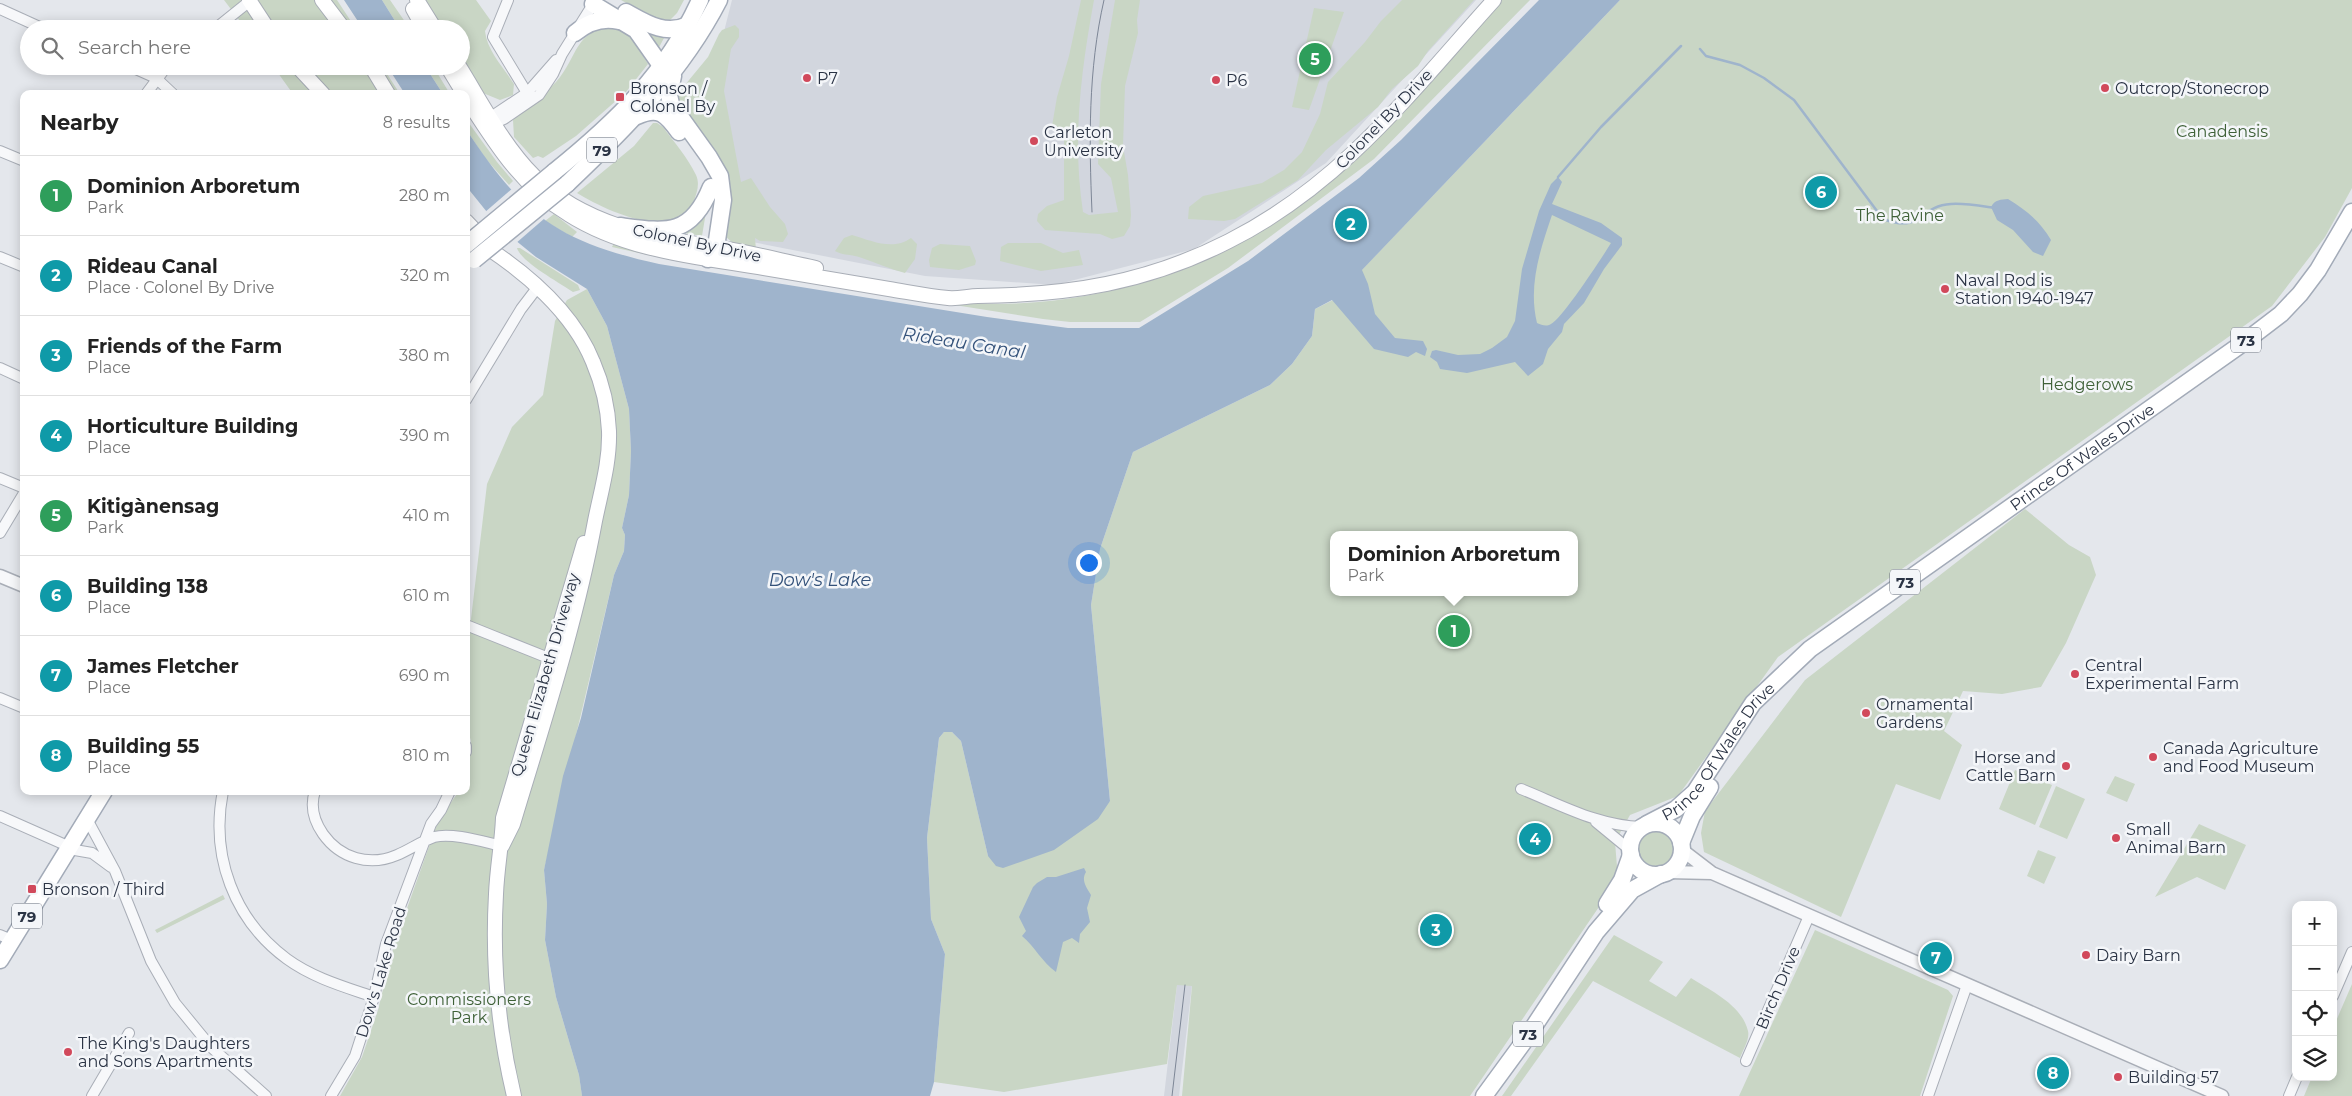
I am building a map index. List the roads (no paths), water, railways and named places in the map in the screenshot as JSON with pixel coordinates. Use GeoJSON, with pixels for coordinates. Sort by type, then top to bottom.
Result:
{"type":"FeatureCollection","features":[{"type":"Feature","properties":{"kind":"main road"},"geometry":{"type":"LineString","coordinates":[[250,0],[262,20]]}},
{"type":"Feature","properties":{"kind":"main road"},"geometry":{"type":"LineString","coordinates":[[322,0],[337,20]]}},
{"type":"Feature","properties":{"kind":"main road"},"geometry":{"type":"LineString","coordinates":[[408,0],[419,20]]}},
{"type":"Feature","properties":{"kind":"main road"},"geometry":{"type":"LineString","coordinates":[[417,0],[429,20]]}},
{"type":"Feature","properties":{"kind":"main road","name":"79"},"geometry":{"type":"LineString","coordinates":[[470,242],[618,118],[668,69],[700,0]]}},
{"type":"Feature","properties":{"kind":"main road","name":"79"},"geometry":{"type":"LineString","coordinates":[[470,264],[567,184],[637,116],[668,69],[719,0]]}},
{"type":"Feature","properties":{"kind":"main road","name":"Colonel By Drive"},"geometry":{"type":"LineString","coordinates":[[470,102],[522,162],[545,185],[578,208],[645,235],[710,251],[948,298],[1051,294],[1110,284],[1188,260],[1254,228],[1302,197],[1355,153],[1494,0]]}},
{"type":"Feature","properties":{"kind":"main road"},"geometry":{"type":"LineString","coordinates":[[597,1],[656,28],[678,29],[688,25]]}},
{"type":"Feature","properties":{"kind":"main road"},"geometry":{"type":"LineString","coordinates":[[597,1],[636,30],[668,69],[668,95],[671,104],[709,157],[720,176],[723,200],[710,251]]}},
{"type":"Feature","properties":{"kind":"main road"},"geometry":{"type":"LineString","coordinates":[[575,33],[588,24],[600,20],[625,22]]}},
{"type":"Feature","properties":{"kind":"main road"},"geometry":{"type":"LineString","coordinates":[[305,75],[318,90]]}},
{"type":"Feature","properties":{"kind":"main road"},"geometry":{"type":"LineString","coordinates":[[376,75],[386,90]]}},
{"type":"Feature","properties":{"kind":"main road"},"geometry":{"type":"LineString","coordinates":[[452,75],[462,90]]}},
{"type":"Feature","properties":{"kind":"main road","name":"Colonel By Drive"},"geometry":{"type":"LineString","coordinates":[[464,75],[518,173],[534,190],[569,215],[603,233],[630,243],[710,251]]}},
{"type":"Feature","properties":{"kind":"main road"},"geometry":{"type":"LineString","coordinates":[[637,116],[651,111],[660,112],[669,119],[703,166],[711,188],[710,251]]}},
{"type":"Feature","properties":{"kind":"main road"},"geometry":{"type":"LineString","coordinates":[[620,226],[663,231],[680,228],[691,221],[700,211],[711,188]]}},
{"type":"Feature","properties":{"kind":"main road","name":"Prince Of Wales Drive"},"geometry":{"type":"LineString","coordinates":[[1645,826],[1676,809],[1695,792],[1753,703],[1810,649],[2243,343],[2281,314],[2318,270],[2352,212]]}},
{"type":"Feature","properties":{"kind":"main road","name":"Queen Elizabeth Driveway"},"geometry":{"type":"LineString","coordinates":[[470,225],[497,254],[537,288],[570,322],[593,361],[600,380],[609,432],[607,464],[598,505],[579,558],[556,661],[513,824],[502,846],[496,892],[495,976],[498,1013],[514,1096]]}},
{"type":"Feature","properties":{"kind":"main road","name":"Queen Elizabeth Driveway"},"geometry":{"type":"LineString","coordinates":[[470,237],[497,254]]}},
{"type":"Feature","properties":{"kind":"main road","name":"Prince Of Wales Drive"},"geometry":{"type":"LineString","coordinates":[[1682,847],[1698,806],[1784,672]]}},
{"type":"Feature","properties":{"kind":"main road","name":"79"},"geometry":{"type":"LineString","coordinates":[[0,960],[6,938],[69,848],[102,795]]}},
{"type":"Feature","properties":{"kind":"main road"},"geometry":{"type":"LineString","coordinates":[[1645,826],[1666,825],[1676,832],[1682,847]]}},
{"type":"Feature","properties":{"kind":"main road","name":"73"},"geometry":{"type":"LineString","coordinates":[[1596,932],[1599,917],[1622,880],[1633,836],[1645,826]]}},
{"type":"Feature","properties":{"kind":"main road","name":"73"},"geometry":{"type":"LineString","coordinates":[[1484,1096],[1530,1032],[1596,932],[1632,890],[1664,873],[1678,863],[1682,847]]}},
{"type":"Feature","properties":{"kind":"main road"},"geometry":{"type":"LineString","coordinates":[[1630,852],[1639,868],[1653,874],[1664,873]]}},
{"type":"Feature","properties":{"kind":"street"},"geometry":{"type":"LineString","coordinates":[[226,20],[250,0]]}},
{"type":"Feature","properties":{"kind":"street"},"geometry":{"type":"LineString","coordinates":[[508,0],[493,37],[527,93]]}},
{"type":"Feature","properties":{"kind":"street"},"geometry":{"type":"LineString","coordinates":[[490,123],[539,95],[553,74],[562,54],[597,1]]}},
{"type":"Feature","properties":{"kind":"street"},"geometry":{"type":"LineString","coordinates":[[0,9],[24,20]]}},
{"type":"Feature","properties":{"kind":"street"},"geometry":{"type":"LineString","coordinates":[[490,123],[527,93],[562,54]]}},
{"type":"Feature","properties":{"kind":"street"},"geometry":{"type":"LineString","coordinates":[[150,75],[156,78],[169,90]]}},
{"type":"Feature","properties":{"kind":"street"},"geometry":{"type":"LineString","coordinates":[[148,90],[159,75]]}},
{"type":"Feature","properties":{"kind":"street"},"geometry":{"type":"LineString","coordinates":[[0,151],[20,159]]}},
{"type":"Feature","properties":{"kind":"street"},"geometry":{"type":"LineString","coordinates":[[0,257],[20,265]]}},
{"type":"Feature","properties":{"kind":"street"},"geometry":{"type":"LineString","coordinates":[[470,393],[521,310],[537,288]]}},
{"type":"Feature","properties":{"kind":"street"},"geometry":{"type":"LineString","coordinates":[[0,368],[20,377]]}},
{"type":"Feature","properties":{"kind":"street"},"geometry":{"type":"LineString","coordinates":[[0,478],[20,486]]}},
{"type":"Feature","properties":{"kind":"street"},"geometry":{"type":"LineString","coordinates":[[0,532],[20,500]]}},
{"type":"Feature","properties":{"kind":"street"},"geometry":{"type":"LineString","coordinates":[[0,576],[20,584]]}},
{"type":"Feature","properties":{"kind":"street"},"geometry":{"type":"LineString","coordinates":[[470,627],[556,661]]}},
{"type":"Feature","properties":{"kind":"street"},"geometry":{"type":"LineString","coordinates":[[0,698],[20,706]]}},
{"type":"Feature","properties":{"kind":"street"},"geometry":{"type":"LineString","coordinates":[[1521,789],[1593,820],[1622,826],[1645,826]]}},
{"type":"Feature","properties":{"kind":"street"},"geometry":{"type":"LineString","coordinates":[[221,795],[219,812],[220,848],[229,884],[253,928],[287,960],[306,971],[374,997]]}},
{"type":"Feature","properties":{"kind":"street"},"geometry":{"type":"LineString","coordinates":[[314,795],[312,800],[315,820],[329,843],[341,852],[359,859],[375,861],[396,856],[435,837],[473,839],[502,846]]}},
{"type":"Feature","properties":{"kind":"street","name":"Dow's Lake Road"},"geometry":{"type":"LineString","coordinates":[[331,1096],[355,1056],[374,997],[386,944],[431,824],[441,810],[448,795]]}},
{"type":"Feature","properties":{"kind":"street"},"geometry":{"type":"LineString","coordinates":[[0,816],[69,848],[92,853],[107,862],[115,871]]}},
{"type":"Feature","properties":{"kind":"street"},"geometry":{"type":"LineString","coordinates":[[87,819],[115,871],[152,961],[175,1003],[211,1047],[266,1096]]}},
{"type":"Feature","properties":{"kind":"street"},"geometry":{"type":"LineString","coordinates":[[1593,820],[1630,852]]}},
{"type":"Feature","properties":{"kind":"street"},"geometry":{"type":"LineString","coordinates":[[1682,847],[1712,873],[2222,1096]]}},
{"type":"Feature","properties":{"kind":"street"},"geometry":{"type":"LineString","coordinates":[[1664,873],[1712,873]]}},
{"type":"Feature","properties":{"kind":"street","name":"Birch Drive"},"geometry":{"type":"LineString","coordinates":[[1746,1061],[1809,916]]}},
{"type":"Feature","properties":{"kind":"street"},"geometry":{"type":"LineString","coordinates":[[2335,991],[2352,952]]}},
{"type":"Feature","properties":{"kind":"street"},"geometry":{"type":"LineString","coordinates":[[1928,1096],[1967,985]]}},
{"type":"Feature","properties":{"kind":"street"},"geometry":{"type":"LineString","coordinates":[[106,1096],[95,1092],[129,1033]]}},
{"type":"Feature","properties":{"kind":"street"},"geometry":{"type":"LineString","coordinates":[[2289,1096],[2295,1081]]}},
{"type":"Feature","properties":{"kind":"water"},"geometry":{"type":"Polygon","coordinates":[[[344,0],[382,0],[394,20],[357,20],[344,0]]]}},
{"type":"Feature","properties":{"kind":"water","name":"Dow's Lake"},"geometry":{"type":"Polygon","coordinates":[[[1539,0],[1620,0],[1362,270],[1368,284],[1375,314],[1395,338],[1423,341],[1427,349],[1425,356],[1416,352],[1408,357],[1374,349],[1332,300],[1315,309],[1312,336],[1292,364],[1270,385],[1133,452],[1100,549],[1091,605],[1110,801],[1098,819],[1054,850],[1003,868],[996,866],[988,856],[961,741],[952,732],[944,732],[939,738],[927,838],[931,919],[945,954],[934,1082],[930,1096],[582,1096],[579,1075],[556,997],[545,940],[547,904],[544,870],[563,776],[581,718],[614,575],[624,551],[625,535],[622,528],[629,495],[631,451],[629,409],[607,326],[587,289],[536,257],[499,227],[470,191],[470,135],[486,159],[525,204],[569,234],[595,246],[659,264],[987,317],[1068,328],[1139,328],[1248,261],[1359,178],[1401,140],[1539,0]]]}},
{"type":"Feature","properties":{"kind":"water"},"geometry":{"type":"Polygon","coordinates":[[[393,75],[431,75],[440,90],[402,90],[393,75]]]}},
{"type":"Feature","properties":{"kind":"water"},"geometry":{"type":"Polygon","coordinates":[[[1558,177],[1562,182],[1552,204],[1601,223],[1622,238],[1622,245],[1604,269],[1584,303],[1564,324],[1562,332],[1548,349],[1543,364],[1528,376],[1515,362],[1467,373],[1440,369],[1437,362],[1430,357],[1432,351],[1436,350],[1458,355],[1480,354],[1507,337],[1515,321],[1522,269],[1539,211],[1551,184],[1558,177]],[[1552,215],[1543,241],[1535,282],[1534,295],[1537,323],[1547,325],[1556,320],[1611,243],[1552,215]]]}},
{"type":"Feature","properties":{"kind":"water"},"geometry":{"type":"Polygon","coordinates":[[[2008,199],[2032,217],[2051,240],[2043,256],[2033,252],[2013,230],[1997,220],[1991,207],[1996,201],[2008,199]]]}},
{"type":"Feature","properties":{"kind":"water"},"geometry":{"type":"Polygon","coordinates":[[[1084,868],[1086,872],[1085,884],[1091,895],[1087,908],[1090,922],[1080,934],[1079,943],[1072,938],[1063,942],[1056,972],[1022,936],[1026,931],[1019,917],[1033,887],[1037,883],[1047,877],[1056,877],[1084,868]]]}},
{"type":"Feature","properties":{"kind":"waterway"},"geometry":{"type":"LineString","coordinates":[[1558,177],[1601,127],[1681,46]]}},
{"type":"Feature","properties":{"kind":"waterway"},"geometry":{"type":"LineString","coordinates":[[1700,49],[1706,56],[1740,65],[1764,78],[1794,100],[1883,219],[1896,223],[1906,223],[1920,218],[1932,209],[1951,204],[1995,208]]}},
{"type":"Feature","properties":{"kind":"tram line"},"geometry":{"type":"LineString","coordinates":[[1092,212],[1090,159],[1092,79],[1104,0]]}},
{"type":"Feature","properties":{"kind":"tram line"},"geometry":{"type":"LineString","coordinates":[[1172,1096],[1185,985]]}},
{"type":"Feature","properties":{"kind":"place","name":"Kitigànensag"},"geometry":{"type":"Point","coordinates":[1315,59]}},
{"type":"Feature","properties":{"kind":"place","name":"P7"},"geometry":{"type":"Point","coordinates":[807,78]}},
{"type":"Feature","properties":{"kind":"place","name":"P6"},"geometry":{"type":"Point","coordinates":[1216,80]}},
{"type":"Feature","properties":{"kind":"place","name":"Outcrop/Stonecrop"},"geometry":{"type":"Point","coordinates":[2105,88]}},
{"type":"Feature","properties":{"kind":"place","name":"Bronson / Colonel By"},"geometry":{"type":"Point","coordinates":[620,97]}},
{"type":"Feature","properties":{"kind":"place","name":"Carleton University"},"geometry":{"type":"Point","coordinates":[1034,141]}},
{"type":"Feature","properties":{"kind":"place","name":"Building 138"},"geometry":{"type":"Point","coordinates":[1821,192]}},
{"type":"Feature","properties":{"kind":"place","name":"Rideau Canal"},"geometry":{"type":"Point","coordinates":[1351,224]}},
{"type":"Feature","properties":{"kind":"place","name":"Naval Rod is Station 1940-1947"},"geometry":{"type":"Point","coordinates":[1945,289]}},
{"type":"Feature","properties":{"kind":"place","name":"Dominion Arboretum"},"geometry":{"type":"Point","coordinates":[1454,631]}},
{"type":"Feature","properties":{"kind":"place","name":"Central Experimental Farm"},"geometry":{"type":"Point","coordinates":[2075,674]}},
{"type":"Feature","properties":{"kind":"place","name":"Ornamental Gardens"},"geometry":{"type":"Point","coordinates":[1866,713]}},
{"type":"Feature","properties":{"kind":"place","name":"Canada Agriculture and Food Museum"},"geometry":{"type":"Point","coordinates":[2153,757]}},
{"type":"Feature","properties":{"kind":"place","name":"Horse and Cattle Barn"},"geometry":{"type":"Point","coordinates":[2066,766]}},
{"type":"Feature","properties":{"kind":"place","name":"Small Animal Barn"},"geometry":{"type":"Point","coordinates":[2116,838]}},
{"type":"Feature","properties":{"kind":"place","name":"Horticulture Building"},"geometry":{"type":"Point","coordinates":[1535,839]}},
{"type":"Feature","properties":{"kind":"place","name":"Bronson / Third"},"geometry":{"type":"Point","coordinates":[32,889]}},
{"type":"Feature","properties":{"kind":"place","name":"Friends of the Farm"},"geometry":{"type":"Point","coordinates":[1436,930]}},
{"type":"Feature","properties":{"kind":"place","name":"Dairy Barn"},"geometry":{"type":"Point","coordinates":[2086,955]}},
{"type":"Feature","properties":{"kind":"place","name":"James Fletcher"},"geometry":{"type":"Point","coordinates":[1936,958]}},
{"type":"Feature","properties":{"kind":"place","name":"The King's Daughters and Sons Apartments"},"geometry":{"type":"Point","coordinates":[68,1052]}},
{"type":"Feature","properties":{"kind":"place","name":"Building 55"},"geometry":{"type":"Point","coordinates":[2053,1073]}},
{"type":"Feature","properties":{"kind":"place","name":"Building 57"},"geometry":{"type":"Point","coordinates":[2118,1077]}},
{"type":"Feature","properties":{"kind":"park label","name":"Canadensis"},"geometry":{"type":"Point","coordinates":[2222,131]}},
{"type":"Feature","properties":{"kind":"park label","name":"The Ravine"},"geometry":{"type":"Point","coordinates":[1900,215]}},
{"type":"Feature","properties":{"kind":"park label","name":"Hedgerows"},"geometry":{"type":"Point","coordinates":[2087,384]}},
{"type":"Feature","properties":{"kind":"park label","name":"Commissioners Park"},"geometry":{"type":"Point","coordinates":[469,1008]}}]}
